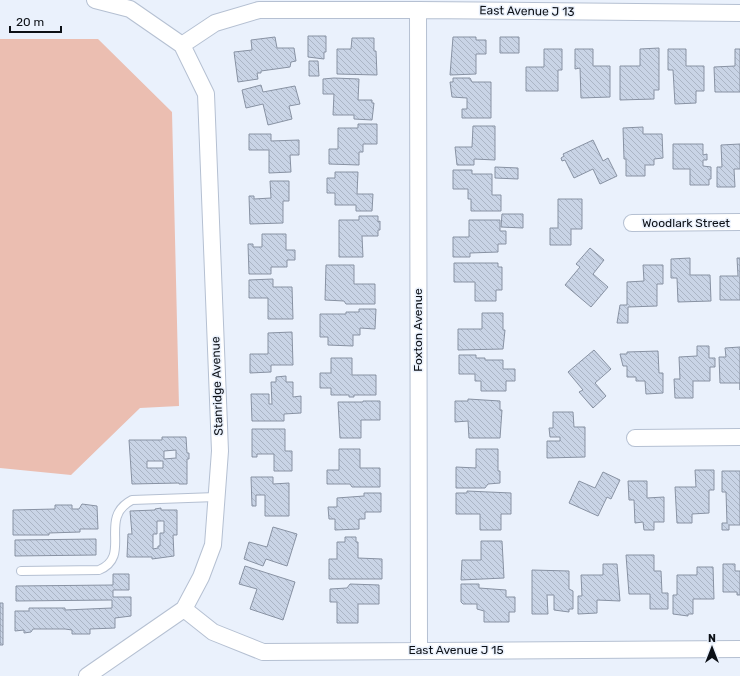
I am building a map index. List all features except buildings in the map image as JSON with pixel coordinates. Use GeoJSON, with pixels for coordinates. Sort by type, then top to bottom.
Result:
{"type":"FeatureCollection","features":[{"type":"Feature","properties":{"kind":"street"},"geometry":{"type":"LineString","coordinates":[[95,0],[130,9],[182,44]]}},
{"type":"Feature","properties":{"kind":"street","name":"East Avenue J 13"},"geometry":{"type":"LineString","coordinates":[[182,44],[215,23],[258,10],[740,13]]}},
{"type":"Feature","properties":{"kind":"street","name":"Foxton Avenue"},"geometry":{"type":"LineString","coordinates":[[418,10],[419,650]]}},
{"type":"Feature","properties":{"kind":"street","name":"Stanridge Avenue"},"geometry":{"type":"LineString","coordinates":[[87,676],[184,609],[201,577],[213,545],[220,451],[206,94],[182,44]]}},
{"type":"Feature","properties":{"kind":"street","name":"Woodlark Street"},"geometry":{"type":"LineString","coordinates":[[632,223],[740,222]]}},
{"type":"Feature","properties":{"kind":"street"},"geometry":{"type":"LineString","coordinates":[[635,438],[740,437]]}},
{"type":"Feature","properties":{"kind":"street","name":"East Avenue J 15"},"geometry":{"type":"LineString","coordinates":[[184,609],[213,632],[263,652],[740,649]]}},
{"type":"Feature","properties":{"kind":"lane"},"geometry":{"type":"LineString","coordinates":[[21,571],[99,570],[108,566],[115,555],[116,517],[120,507],[132,500],[216,497]]}},
{"type":"Feature","properties":{"kind":"shaded area"},"geometry":{"type":"Polygon","coordinates":[[[0,39],[98,39],[172,112],[179,406],[140,408],[71,475],[0,468],[0,39]]]}}]}
